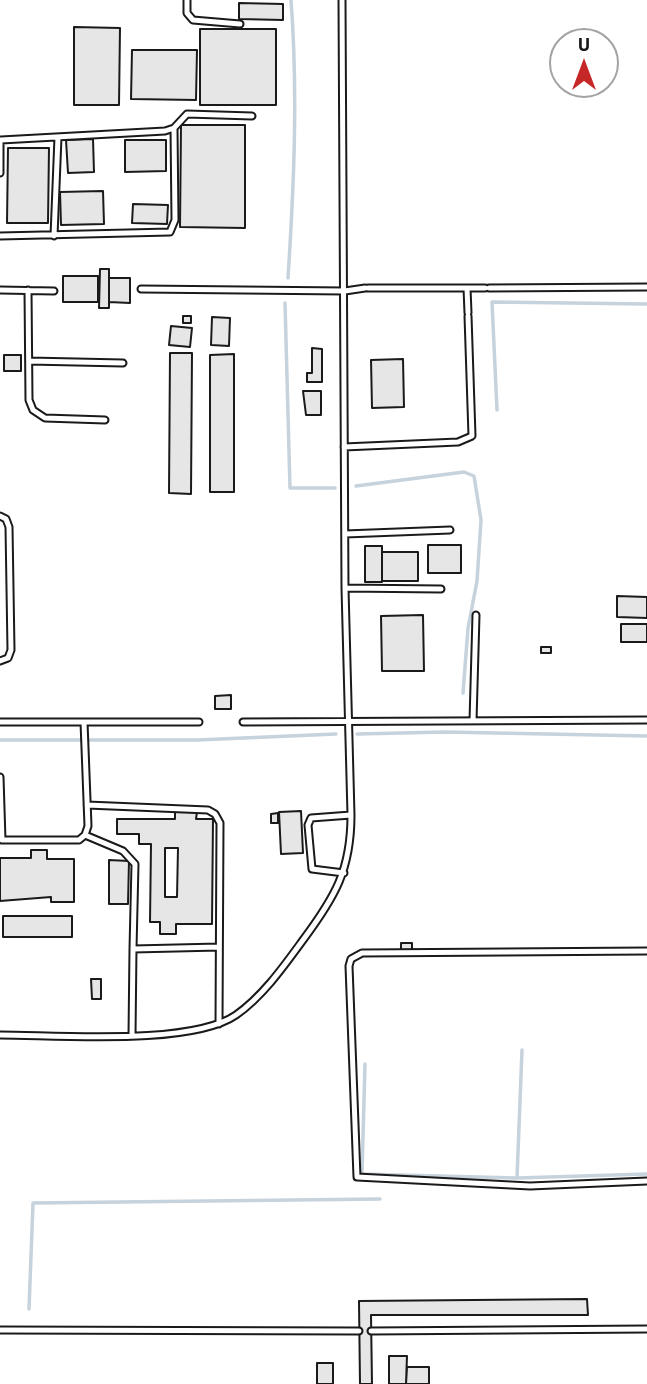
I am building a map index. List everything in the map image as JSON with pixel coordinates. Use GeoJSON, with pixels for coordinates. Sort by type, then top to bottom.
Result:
{"type":"FeatureCollection","features":[{"type":"Feature","properties":{"kind":"lane"},"geometry":{"type":"LineString","coordinates":[[187,0],[187,13],[193,20],[240,24]]}},
{"type":"Feature","properties":{"kind":"lane"},"geometry":{"type":"LineString","coordinates":[[0,1035],[132,1035],[177,1032],[219,1024],[236,1015],[278,972],[337,891],[344,873],[349,852],[351,815],[345,588],[342,0]]}},
{"type":"Feature","properties":{"kind":"lane"},"geometry":{"type":"LineString","coordinates":[[0,173],[0,140],[174,128],[187,114],[252,116]]}},
{"type":"Feature","properties":{"kind":"lane"},"geometry":{"type":"LineString","coordinates":[[0,236],[170,232],[175,220],[174,128]]}},
{"type":"Feature","properties":{"kind":"lane"},"geometry":{"type":"LineString","coordinates":[[54,236],[58,137]]}},
{"type":"Feature","properties":{"kind":"lane"},"geometry":{"type":"LineString","coordinates":[[141,289],[345,291],[367,288],[647,287]]}},
{"type":"Feature","properties":{"kind":"lane"},"geometry":{"type":"LineString","coordinates":[[344,447],[458,442],[472,436],[467,288]]}},
{"type":"Feature","properties":{"kind":"lane"},"geometry":{"type":"LineString","coordinates":[[0,290],[54,291]]}},
{"type":"Feature","properties":{"kind":"lane"},"geometry":{"type":"LineString","coordinates":[[28,290],[29,400],[33,411],[45,418],[105,420]]}},
{"type":"Feature","properties":{"kind":"lane"},"geometry":{"type":"LineString","coordinates":[[29,361],[124,363]]}},
{"type":"Feature","properties":{"kind":"lane"},"geometry":{"type":"LineString","coordinates":[[0,516],[6,519],[9,527],[11,650],[8,658],[0,661]]}},
{"type":"Feature","properties":{"kind":"lane"},"geometry":{"type":"LineString","coordinates":[[345,534],[450,530]]}},
{"type":"Feature","properties":{"kind":"lane"},"geometry":{"type":"LineString","coordinates":[[345,588],[441,589]]}},
{"type":"Feature","properties":{"kind":"lane"},"geometry":{"type":"LineString","coordinates":[[473,721],[476,615]]}},
{"type":"Feature","properties":{"kind":"lane"},"geometry":{"type":"LineString","coordinates":[[243,722],[647,720]]}},
{"type":"Feature","properties":{"kind":"lane"},"geometry":{"type":"LineString","coordinates":[[0,722],[199,722]]}},
{"type":"Feature","properties":{"kind":"lane"},"geometry":{"type":"LineString","coordinates":[[0,777],[1,843],[79,840],[85,835],[88,826],[84,722]]}},
{"type":"Feature","properties":{"kind":"lane"},"geometry":{"type":"LineString","coordinates":[[87,805],[208,810],[215,814],[220,823],[219,1024]]}},
{"type":"Feature","properties":{"kind":"lane"},"geometry":{"type":"LineString","coordinates":[[344,873],[312,869],[308,825],[311,818],[317,816],[351,815]]}},
{"type":"Feature","properties":{"kind":"lane"},"geometry":{"type":"LineString","coordinates":[[85,835],[123,851],[135,864],[132,1035]]}},
{"type":"Feature","properties":{"kind":"lane"},"geometry":{"type":"LineString","coordinates":[[133,949],[219,947]]}},
{"type":"Feature","properties":{"kind":"lane"},"geometry":{"type":"LineString","coordinates":[[647,951],[362,953],[351,959],[349,966],[357,1177],[530,1186],[647,1181]]}},
{"type":"Feature","properties":{"kind":"lane"},"geometry":{"type":"LineString","coordinates":[[372,1331],[647,1329]]}},
{"type":"Feature","properties":{"kind":"lane"},"geometry":{"type":"LineString","coordinates":[[0,1330],[359,1331]]}},
{"type":"Feature","properties":{"kind":"building"},"geometry":{"type":"Polygon","coordinates":[[[239,3],[283,4],[283,20],[239,19],[239,3]]]}},
{"type":"Feature","properties":{"kind":"building"},"geometry":{"type":"Polygon","coordinates":[[[74,27],[120,28],[119,105],[74,105],[74,27]]]}},
{"type":"Feature","properties":{"kind":"building"},"geometry":{"type":"Polygon","coordinates":[[[200,29],[276,29],[276,105],[200,105],[200,29]]]}},
{"type":"Feature","properties":{"kind":"building"},"geometry":{"type":"Polygon","coordinates":[[[132,50],[197,50],[196,100],[131,99],[132,50]]]}},
{"type":"Feature","properties":{"kind":"building"},"geometry":{"type":"Polygon","coordinates":[[[181,125],[245,125],[245,228],[180,227],[181,125]]]}},
{"type":"Feature","properties":{"kind":"building"},"geometry":{"type":"Polygon","coordinates":[[[93,139],[94,172],[68,173],[66,140],[93,139]]]}},
{"type":"Feature","properties":{"kind":"building"},"geometry":{"type":"Polygon","coordinates":[[[125,140],[166,140],[166,171],[125,172],[125,140]]]}},
{"type":"Feature","properties":{"kind":"building"},"geometry":{"type":"Polygon","coordinates":[[[8,148],[49,148],[48,223],[7,223],[8,148]]]}},
{"type":"Feature","properties":{"kind":"building"},"geometry":{"type":"Polygon","coordinates":[[[103,191],[104,224],[61,225],[60,192],[103,191]]]}},
{"type":"Feature","properties":{"kind":"building"},"geometry":{"type":"Polygon","coordinates":[[[133,204],[168,205],[167,224],[132,223],[133,204]]]}},
{"type":"Feature","properties":{"kind":"building"},"geometry":{"type":"Polygon","coordinates":[[[100,269],[109,269],[109,308],[99,308],[100,269]]]}},
{"type":"Feature","properties":{"kind":"building"},"geometry":{"type":"Polygon","coordinates":[[[63,276],[98,276],[98,302],[63,302],[63,276]]]}},
{"type":"Feature","properties":{"kind":"building"},"geometry":{"type":"Polygon","coordinates":[[[109,278],[130,278],[130,303],[109,302],[109,278]]]}},
{"type":"Feature","properties":{"kind":"building"},"geometry":{"type":"Polygon","coordinates":[[[183,316],[191,316],[191,323],[183,323],[183,316]]]}},
{"type":"Feature","properties":{"kind":"building"},"geometry":{"type":"Polygon","coordinates":[[[212,317],[230,318],[229,346],[211,345],[212,317]]]}},
{"type":"Feature","properties":{"kind":"building"},"geometry":{"type":"Polygon","coordinates":[[[171,326],[192,328],[190,347],[169,345],[171,326]]]}},
{"type":"Feature","properties":{"kind":"building"},"geometry":{"type":"Polygon","coordinates":[[[312,348],[322,349],[322,382],[307,382],[307,373],[312,373],[312,348]]]}},
{"type":"Feature","properties":{"kind":"building"},"geometry":{"type":"Polygon","coordinates":[[[170,353],[192,353],[191,494],[169,493],[170,353]]]}},
{"type":"Feature","properties":{"kind":"building"},"geometry":{"type":"Polygon","coordinates":[[[234,354],[234,492],[210,492],[210,355],[234,354]]]}},
{"type":"Feature","properties":{"kind":"building"},"geometry":{"type":"Polygon","coordinates":[[[4,355],[21,355],[21,371],[4,371],[4,355]]]}},
{"type":"Feature","properties":{"kind":"building"},"geometry":{"type":"Polygon","coordinates":[[[403,359],[404,407],[372,408],[371,360],[403,359]]]}},
{"type":"Feature","properties":{"kind":"building"},"geometry":{"type":"Polygon","coordinates":[[[303,391],[321,391],[321,415],[306,415],[303,391]]]}},
{"type":"Feature","properties":{"kind":"building"},"geometry":{"type":"Polygon","coordinates":[[[428,545],[461,545],[461,573],[428,573],[428,545]]]}},
{"type":"Feature","properties":{"kind":"building"},"geometry":{"type":"Polygon","coordinates":[[[365,546],[382,546],[382,582],[365,582],[365,546]]]}},
{"type":"Feature","properties":{"kind":"building"},"geometry":{"type":"Polygon","coordinates":[[[382,552],[418,552],[418,581],[382,581],[382,552]]]}},
{"type":"Feature","properties":{"kind":"building"},"geometry":{"type":"Polygon","coordinates":[[[617,596],[647,597],[647,618],[617,617],[617,596]]]}},
{"type":"Feature","properties":{"kind":"building"},"geometry":{"type":"Polygon","coordinates":[[[423,615],[424,671],[382,671],[381,616],[423,615]]]}},
{"type":"Feature","properties":{"kind":"building"},"geometry":{"type":"Polygon","coordinates":[[[621,624],[647,624],[647,642],[621,642],[621,624]]]}},
{"type":"Feature","properties":{"kind":"building"},"geometry":{"type":"Polygon","coordinates":[[[541,647],[551,647],[551,653],[541,653],[541,647]]]}},
{"type":"Feature","properties":{"kind":"building"},"geometry":{"type":"Polygon","coordinates":[[[231,695],[231,709],[215,709],[215,696],[231,695]]]}},
{"type":"Feature","properties":{"kind":"building"},"geometry":{"type":"Polygon","coordinates":[[[301,811],[303,853],[281,854],[279,812],[301,811]]]}},
{"type":"Feature","properties":{"kind":"building"},"geometry":{"type":"Polygon","coordinates":[[[175,812],[197,812],[196,819],[213,819],[212,924],[176,924],[176,934],[160,934],[160,922],[150,922],[151,844],[139,844],[139,834],[117,834],[117,819],[175,819],[175,812]],[[165,848],[165,897],[177,897],[178,848],[165,848]]]}},
{"type":"Feature","properties":{"kind":"building"},"geometry":{"type":"Polygon","coordinates":[[[278,813],[278,823],[271,823],[271,814],[278,813]]]}},
{"type":"Feature","properties":{"kind":"building"},"geometry":{"type":"Polygon","coordinates":[[[31,850],[47,850],[47,859],[74,859],[74,902],[51,902],[51,897],[0,901],[0,858],[31,858],[31,850]]]}},
{"type":"Feature","properties":{"kind":"building"},"geometry":{"type":"Polygon","coordinates":[[[109,860],[129,861],[128,904],[109,904],[109,860]]]}},
{"type":"Feature","properties":{"kind":"building"},"geometry":{"type":"Polygon","coordinates":[[[3,916],[72,916],[72,937],[3,937],[3,916]]]}},
{"type":"Feature","properties":{"kind":"building"},"geometry":{"type":"Polygon","coordinates":[[[401,943],[412,943],[412,950],[401,950],[401,943]]]}},
{"type":"Feature","properties":{"kind":"building"},"geometry":{"type":"Polygon","coordinates":[[[91,979],[101,979],[101,999],[92,999],[91,979]]]}},
{"type":"Feature","properties":{"kind":"building"},"geometry":{"type":"Polygon","coordinates":[[[587,1299],[588,1315],[371,1315],[372,1384],[360,1384],[359,1301],[587,1299]]]}},
{"type":"Feature","properties":{"kind":"building"},"geometry":{"type":"Polygon","coordinates":[[[389,1356],[407,1356],[406,1384],[389,1384],[389,1356]]]}},
{"type":"Feature","properties":{"kind":"building"},"geometry":{"type":"Polygon","coordinates":[[[317,1363],[333,1363],[333,1384],[317,1384],[317,1363]]]}},
{"type":"Feature","properties":{"kind":"building"},"geometry":{"type":"Polygon","coordinates":[[[407,1367],[429,1367],[429,1384],[406,1384],[407,1367]]]}},
{"type":"Feature","properties":{"kind":"waterway"},"geometry":{"type":"LineString","coordinates":[[288,278],[294,139],[291,0]]}},
{"type":"Feature","properties":{"kind":"waterway"},"geometry":{"type":"LineString","coordinates":[[497,410],[492,302],[647,304]]}},
{"type":"Feature","properties":{"kind":"waterway"},"geometry":{"type":"LineString","coordinates":[[285,303],[290,488],[335,488]]}},
{"type":"Feature","properties":{"kind":"waterway"},"geometry":{"type":"LineString","coordinates":[[356,486],[464,472],[474,476],[481,520],[477,581],[468,628],[463,693]]}},
{"type":"Feature","properties":{"kind":"waterway"},"geometry":{"type":"LineString","coordinates":[[357,734],[446,732],[647,736]]}},
{"type":"Feature","properties":{"kind":"waterway"},"geometry":{"type":"LineString","coordinates":[[0,740],[197,740],[336,734]]}},
{"type":"Feature","properties":{"kind":"waterway"},"geometry":{"type":"LineString","coordinates":[[522,1050],[517,1178],[647,1174]]}},
{"type":"Feature","properties":{"kind":"waterway"},"geometry":{"type":"LineString","coordinates":[[365,1064],[362,1174],[517,1178]]}},
{"type":"Feature","properties":{"kind":"waterway"},"geometry":{"type":"LineString","coordinates":[[29,1309],[33,1203],[380,1199]]}}]}
